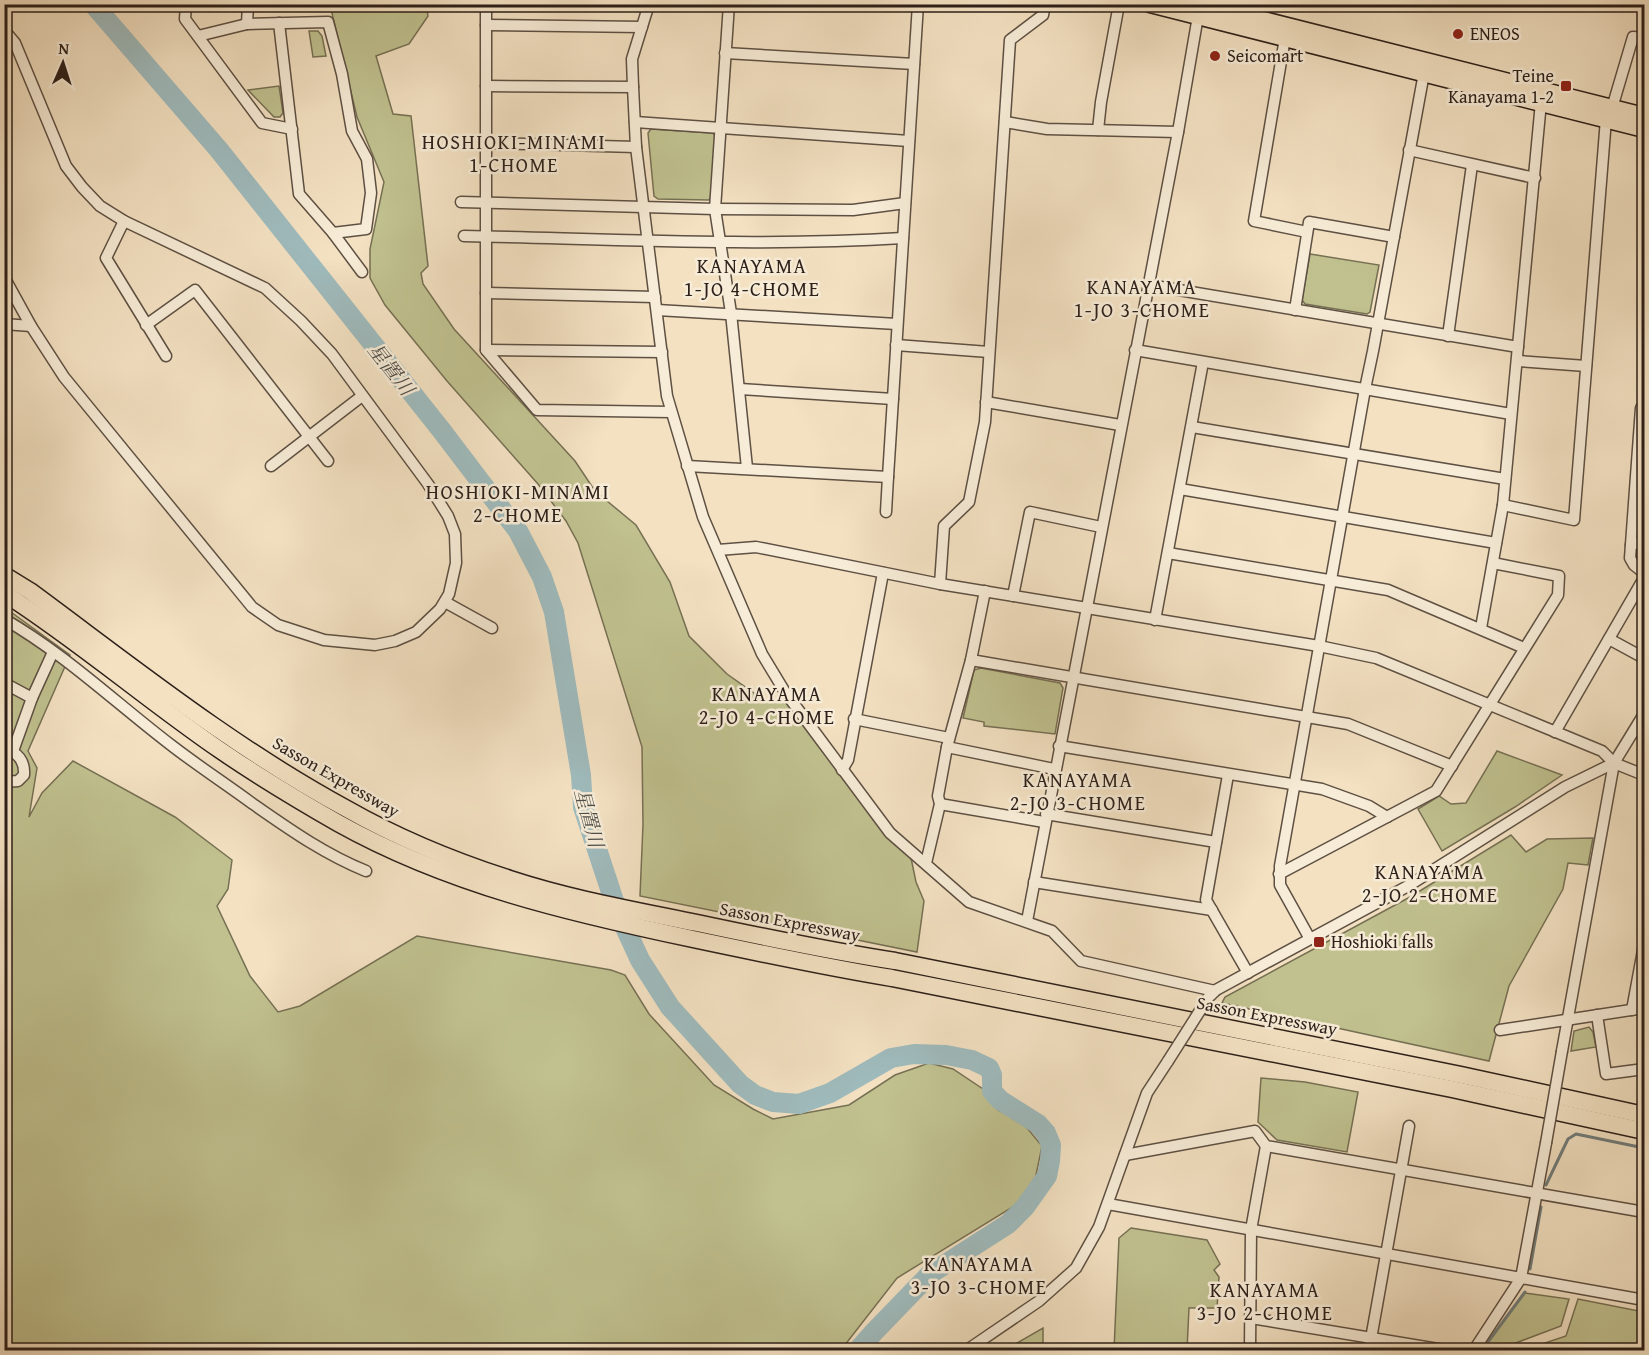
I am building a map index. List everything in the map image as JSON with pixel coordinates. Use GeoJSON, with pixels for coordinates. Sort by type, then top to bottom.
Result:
{"type":"FeatureCollection","features":[{"type":"Feature","properties":{"kind":"highway"},"geometry":{"type":"LineString","coordinates":[[1150,4],[1199,10],[1609,113],[1644,129]]}},
{"type":"Feature","properties":{"kind":"highway"},"geometry":{"type":"LineString","coordinates":[[1199,10],[1284,38],[1541,102],[1644,116]]}},
{"type":"Feature","properties":{"kind":"highway","name":"Sasson Expressway"},"geometry":{"type":"LineString","coordinates":[[4,574],[287,775],[347,810],[409,840],[510,879],[590,901],[835,952],[895,961],[1437,1070],[1644,1115]]}},
{"type":"Feature","properties":{"kind":"highway","name":"Sasson Expressway"},"geometry":{"type":"LineString","coordinates":[[4,593],[220,750],[281,789],[341,824],[403,855],[467,882],[594,918],[842,970],[1441,1087],[1644,1131]]}},
{"type":"Feature","properties":{"kind":"street"},"geometry":{"type":"LineString","coordinates":[[186,4],[185,18],[262,123],[292,129]]}},
{"type":"Feature","properties":{"kind":"street"},"geometry":{"type":"LineString","coordinates":[[247,24],[248,4]]}},
{"type":"Feature","properties":{"kind":"street"},"geometry":{"type":"LineString","coordinates":[[486,4],[486,350],[537,410],[671,412]]}},
{"type":"Feature","properties":{"kind":"street"},"geometry":{"type":"LineString","coordinates":[[649,4],[632,59],[636,147],[671,412],[703,517],[762,654],[785,692],[890,833],[969,902],[1052,931],[1081,961],[1211,995]]}},
{"type":"Feature","properties":{"kind":"street"},"geometry":{"type":"LineString","coordinates":[[729,4],[715,209],[731,313],[747,468]]}},
{"type":"Feature","properties":{"kind":"street"},"geometry":{"type":"LineString","coordinates":[[886,512],[918,4]]}},
{"type":"Feature","properties":{"kind":"street"},"geometry":{"type":"LineString","coordinates":[[940,584],[944,526],[969,502],[985,422],[1010,40],[1043,15],[1045,4]]}},
{"type":"Feature","properties":{"kind":"street"},"geometry":{"type":"LineString","coordinates":[[1098,130],[1119,4]]}},
{"type":"Feature","properties":{"kind":"street"},"geometry":{"type":"LineString","coordinates":[[1027,921],[1054,769],[1178,132],[1199,10]]}},
{"type":"Feature","properties":{"kind":"street"},"geometry":{"type":"LineString","coordinates":[[198,36],[247,24],[328,22],[342,74],[352,131],[367,159],[371,193],[366,229],[333,233]]}},
{"type":"Feature","properties":{"kind":"street"},"geometry":{"type":"LineString","coordinates":[[279,23],[299,194],[333,233],[362,272]]}},
{"type":"Feature","properties":{"kind":"street"},"geometry":{"type":"LineString","coordinates":[[486,25],[642,27]]}},
{"type":"Feature","properties":{"kind":"street"},"geometry":{"type":"LineString","coordinates":[[4,30],[15,43],[66,166],[100,206],[123,221],[265,288],[332,354],[422,476],[448,516],[455,534],[456,563],[449,594],[440,609],[416,632],[395,641],[375,645],[324,640],[278,625],[252,607],[64,377],[31,326],[4,277]]}},
{"type":"Feature","properties":{"kind":"street"},"geometry":{"type":"LineString","coordinates":[[1503,505],[1574,520],[1609,113],[1634,36],[1644,38]]}},
{"type":"Feature","properties":{"kind":"street"},"geometry":{"type":"LineString","coordinates":[[1284,38],[1254,221],[1307,232]]}},
{"type":"Feature","properties":{"kind":"street"},"geometry":{"type":"LineString","coordinates":[[725,54],[914,64]]}},
{"type":"Feature","properties":{"kind":"street"},"geometry":{"type":"LineString","coordinates":[[1310,939],[1280,885],[1279,874],[1330,580],[1424,73]]}},
{"type":"Feature","properties":{"kind":"street"},"geometry":{"type":"LineString","coordinates":[[486,86],[633,87]]}},
{"type":"Feature","properties":{"kind":"street"},"geometry":{"type":"LineString","coordinates":[[1480,628],[1503,505],[1541,102]]}},
{"type":"Feature","properties":{"kind":"street"},"geometry":{"type":"LineString","coordinates":[[635,122],[909,141]]}},
{"type":"Feature","properties":{"kind":"street"},"geometry":{"type":"LineString","coordinates":[[1005,122],[1047,129],[1178,132]]}},
{"type":"Feature","properties":{"kind":"street"},"geometry":{"type":"LineString","coordinates":[[486,143],[636,147]]}},
{"type":"Feature","properties":{"kind":"street"},"geometry":{"type":"LineString","coordinates":[[1409,150],[1535,178]]}},
{"type":"Feature","properties":{"kind":"street"},"geometry":{"type":"LineString","coordinates":[[1448,336],[1472,165]]}},
{"type":"Feature","properties":{"kind":"street"},"geometry":{"type":"LineString","coordinates":[[461,202],[715,209],[853,210],[905,203]]}},
{"type":"Feature","properties":{"kind":"street"},"geometry":{"type":"LineString","coordinates":[[123,221],[106,258],[166,356]]}},
{"type":"Feature","properties":{"kind":"street"},"geometry":{"type":"LineString","coordinates":[[1294,310],[1309,222],[1394,237]]}},
{"type":"Feature","properties":{"kind":"street"},"geometry":{"type":"LineString","coordinates":[[464,236],[719,241],[864,241],[903,238]]}},
{"type":"Feature","properties":{"kind":"street"},"geometry":{"type":"LineString","coordinates":[[1149,285],[1518,347]]}},
{"type":"Feature","properties":{"kind":"street"},"geometry":{"type":"LineString","coordinates":[[146,325],[195,290],[328,461]]}},
{"type":"Feature","properties":{"kind":"street"},"geometry":{"type":"LineString","coordinates":[[486,293],[655,297]]}},
{"type":"Feature","properties":{"kind":"street"},"geometry":{"type":"LineString","coordinates":[[657,310],[897,324]]}},
{"type":"Feature","properties":{"kind":"street"},"geometry":{"type":"LineString","coordinates":[[4,324],[31,326]]}},
{"type":"Feature","properties":{"kind":"street"},"geometry":{"type":"LineString","coordinates":[[896,345],[989,352]]}},
{"type":"Feature","properties":{"kind":"street"},"geometry":{"type":"LineString","coordinates":[[486,350],[662,352]]}},
{"type":"Feature","properties":{"kind":"street"},"geometry":{"type":"LineString","coordinates":[[1135,350],[1511,414]]}},
{"type":"Feature","properties":{"kind":"street"},"geometry":{"type":"LineString","coordinates":[[1518,361],[1586,366]]}},
{"type":"Feature","properties":{"kind":"street"},"geometry":{"type":"LineString","coordinates":[[1155,620],[1203,362]]}},
{"type":"Feature","properties":{"kind":"street"},"geometry":{"type":"LineString","coordinates":[[740,389],[893,399]]}},
{"type":"Feature","properties":{"kind":"street"},"geometry":{"type":"LineString","coordinates":[[271,466],[362,396]]}},
{"type":"Feature","properties":{"kind":"street"},"geometry":{"type":"LineString","coordinates":[[986,402],[1120,425]]}},
{"type":"Feature","properties":{"kind":"street"},"geometry":{"type":"LineString","coordinates":[[1644,408],[1641,408],[1630,558],[1634,565],[1644,573]]}},
{"type":"Feature","properties":{"kind":"street"},"geometry":{"type":"LineString","coordinates":[[1192,427],[1505,479]]}},
{"type":"Feature","properties":{"kind":"street"},"geometry":{"type":"LineString","coordinates":[[687,466],[888,477]]}},
{"type":"Feature","properties":{"kind":"street"},"geometry":{"type":"LineString","coordinates":[[1180,489],[1496,543]]}},
{"type":"Feature","properties":{"kind":"street"},"geometry":{"type":"LineString","coordinates":[[1013,596],[1030,512],[1101,527]]}},
{"type":"Feature","properties":{"kind":"street"},"geometry":{"type":"LineString","coordinates":[[1631,545],[1644,541]]}},
{"type":"Feature","properties":{"kind":"street"},"geometry":{"type":"LineString","coordinates":[[718,550],[756,548],[940,584],[1319,646],[1376,658],[1602,751],[1614,763],[1644,775]]}},
{"type":"Feature","properties":{"kind":"street"},"geometry":{"type":"LineString","coordinates":[[1168,553],[1388,590],[1524,648]]}},
{"type":"Feature","properties":{"kind":"street"},"geometry":{"type":"LineString","coordinates":[[1279,874],[1436,791],[1558,595],[1559,576],[1493,563]]}},
{"type":"Feature","properties":{"kind":"street"},"geometry":{"type":"LineString","coordinates":[[842,770],[848,760],[883,573]]}},
{"type":"Feature","properties":{"kind":"street"},"geometry":{"type":"LineString","coordinates":[[1555,732],[1644,578]]}},
{"type":"Feature","properties":{"kind":"street"},"geometry":{"type":"LineString","coordinates":[[927,863],[940,804],[938,796],[948,742],[971,660],[985,591]]}},
{"type":"Feature","properties":{"kind":"street"},"geometry":{"type":"LineString","coordinates":[[445,602],[492,628]]}},
{"type":"Feature","properties":{"kind":"street"},"geometry":{"type":"LineString","coordinates":[[4,619],[33,636],[171,745],[282,825],[337,859],[366,871]]}},
{"type":"Feature","properties":{"kind":"street"},"geometry":{"type":"LineString","coordinates":[[1609,639],[1644,658]]}},
{"type":"Feature","properties":{"kind":"street"},"geometry":{"type":"LineString","coordinates":[[4,782],[18,781],[24,775],[25,766],[9,750],[53,652]]}},
{"type":"Feature","properties":{"kind":"street"},"geometry":{"type":"LineString","coordinates":[[971,660],[1348,724],[1452,766]]}},
{"type":"Feature","properties":{"kind":"street"},"geometry":{"type":"LineString","coordinates":[[4,683],[32,698]]}},
{"type":"Feature","properties":{"kind":"street"},"geometry":{"type":"LineString","coordinates":[[1474,1350],[1521,1278],[1614,763],[1644,714]]}},
{"type":"Feature","properties":{"kind":"street"},"geometry":{"type":"LineString","coordinates":[[854,719],[1054,769]]}},
{"type":"Feature","properties":{"kind":"street"},"geometry":{"type":"LineString","coordinates":[[1059,746],[1322,789],[1369,806],[1387,817]]}},
{"type":"Feature","properties":{"kind":"street"},"geometry":{"type":"LineString","coordinates":[[967,1350],[1039,1301],[1076,1268],[1099,1227],[1147,1093],[1211,995],[1248,972],[1408,886],[1565,787],[1614,763]]}},
{"type":"Feature","properties":{"kind":"street"},"geometry":{"type":"LineString","coordinates":[[1228,775],[1206,900],[1248,972]]}},
{"type":"Feature","properties":{"kind":"street"},"geometry":{"type":"LineString","coordinates":[[940,804],[1216,842]]}},
{"type":"Feature","properties":{"kind":"street"},"geometry":{"type":"LineString","coordinates":[[1034,882],[1212,910]]}},
{"type":"Feature","properties":{"kind":"street"},"geometry":{"type":"LineString","coordinates":[[1632,1010],[1644,945]]}},
{"type":"Feature","properties":{"kind":"street"},"geometry":{"type":"LineString","coordinates":[[1500,1030],[1644,1008]]}},
{"type":"Feature","properties":{"kind":"street"},"geometry":{"type":"LineString","coordinates":[[1597,1015],[1606,1074],[1644,1069]]}},
{"type":"Feature","properties":{"kind":"street"},"geometry":{"type":"LineString","coordinates":[[1369,1350],[1409,1126]]}},
{"type":"Feature","properties":{"kind":"street"},"geometry":{"type":"LineString","coordinates":[[1125,1155],[1255,1131],[1266,1146],[1644,1212]]}},
{"type":"Feature","properties":{"kind":"street"},"geometry":{"type":"LineString","coordinates":[[1251,1350],[1251,1230],[1266,1146]]}},
{"type":"Feature","properties":{"kind":"street"},"geometry":{"type":"LineString","coordinates":[[1108,1204],[1644,1300]]}},
{"type":"Feature","properties":{"kind":"street"},"geometry":{"type":"LineString","coordinates":[[1251,1318],[1444,1350]]}},
{"type":"Feature","properties":{"kind":"green space"},"geometry":{"type":"Polygon","coordinates":[[[330,5],[426,5],[428,16],[409,44],[376,56],[393,114],[411,116],[428,266],[421,273],[423,284],[454,329],[575,461],[595,491],[636,525],[670,582],[689,636],[727,674],[765,701],[786,699],[910,853],[916,882],[924,901],[917,952],[640,896],[643,824],[642,747],[578,543],[566,521],[538,484],[447,381],[385,305],[370,278],[370,249],[384,182],[357,117],[330,5]]]}},
{"type":"Feature","properties":{"kind":"green space"},"geometry":{"type":"Polygon","coordinates":[[[309,31],[318,31],[322,36],[326,56],[313,57],[309,31]]]}},
{"type":"Feature","properties":{"kind":"green space"},"geometry":{"type":"Polygon","coordinates":[[[279,86],[283,113],[280,117],[274,117],[248,90],[279,86]]]}},
{"type":"Feature","properties":{"kind":"green space"},"geometry":{"type":"Polygon","coordinates":[[[651,129],[713,133],[716,137],[709,200],[658,199],[654,196],[648,133],[651,129]]]}},
{"type":"Feature","properties":{"kind":"green space"},"geometry":{"type":"Polygon","coordinates":[[[1310,254],[1379,265],[1370,312],[1367,314],[1305,304],[1302,300],[1310,254]]]}},
{"type":"Feature","properties":{"kind":"green space"},"geometry":{"type":"Polygon","coordinates":[[[4,607],[70,655],[28,751],[37,768],[29,817],[42,793],[73,761],[175,817],[232,860],[228,889],[217,906],[250,976],[278,1012],[300,1006],[417,936],[611,970],[625,975],[649,1014],[714,1085],[773,1119],[849,1105],[895,1075],[929,1063],[953,1069],[983,1089],[998,1110],[1023,1123],[1042,1146],[1035,1180],[1016,1205],[897,1278],[841,1350],[5,1350],[4,607]]]}},
{"type":"Feature","properties":{"kind":"green space"},"geometry":{"type":"Polygon","coordinates":[[[981,668],[1060,683],[1063,688],[1055,734],[984,726],[984,722],[963,718],[974,670],[981,668]]]}},
{"type":"Feature","properties":{"kind":"green space"},"geometry":{"type":"Polygon","coordinates":[[[1497,751],[1562,775],[1515,807],[1442,851],[1418,809],[1439,796],[1451,804],[1466,803],[1497,751]]]}},
{"type":"Feature","properties":{"kind":"green space"},"geometry":{"type":"Polygon","coordinates":[[[1511,835],[1526,852],[1547,839],[1593,838],[1588,865],[1568,863],[1563,889],[1509,986],[1489,1061],[1222,1003],[1225,997],[1410,897],[1511,835]]]}},
{"type":"Feature","properties":{"kind":"green space"},"geometry":{"type":"Polygon","coordinates":[[[1589,1027],[1593,1032],[1596,1047],[1571,1051],[1574,1031],[1589,1027]]]}},
{"type":"Feature","properties":{"kind":"green space"},"geometry":{"type":"Polygon","coordinates":[[[1261,1078],[1305,1082],[1358,1092],[1347,1152],[1277,1140],[1258,1122],[1261,1078]]]}},
{"type":"Feature","properties":{"kind":"green space"},"geometry":{"type":"Polygon","coordinates":[[[1131,1228],[1207,1240],[1220,1264],[1214,1270],[1219,1277],[1217,1308],[1189,1308],[1187,1350],[1114,1350],[1119,1238],[1131,1228]]]}},
{"type":"Feature","properties":{"kind":"green space"},"geometry":{"type":"Polygon","coordinates":[[[1525,1293],[1569,1299],[1561,1326],[1497,1350],[1481,1350],[1525,1293]]]}},
{"type":"Feature","properties":{"kind":"green space"},"geometry":{"type":"Polygon","coordinates":[[[1578,1299],[1644,1312],[1644,1350],[1524,1350],[1566,1336],[1578,1299]]]}},
{"type":"Feature","properties":{"kind":"green space"},"geometry":{"type":"Polygon","coordinates":[[[1043,1328],[1043,1350],[1005,1350],[1043,1328]]]}},
{"type":"Feature","properties":{"kind":"waterway","name":"星置川"},"geometry":{"type":"LineString","coordinates":[[93,4],[219,150],[442,431],[518,531],[542,577],[554,612],[581,775],[583,807],[617,910],[640,960],[670,1007],[740,1084],[755,1095],[773,1102],[799,1104],[830,1093],[891,1058],[914,1054],[946,1055],[972,1060],[989,1068],[992,1075],[992,1091],[1000,1100],[1038,1124],[1046,1133],[1051,1145],[1047,1176],[1025,1207],[1008,1224],[930,1274],[858,1350]]}},
{"type":"Feature","properties":{"kind":"waterway"},"geometry":{"type":"LineString","coordinates":[[1546,1185],[1568,1139],[1576,1134],[1644,1148]]}},
{"type":"Feature","properties":{"kind":"waterway"},"geometry":{"type":"LineString","coordinates":[[1530,1269],[1541,1207]]}},
{"type":"Feature","properties":{"kind":"waterway"},"geometry":{"type":"LineString","coordinates":[[1482,1350],[1525,1292]]}},
{"type":"Feature","properties":{"kind":"place","name":"ENEOS"},"geometry":{"type":"Point","coordinates":[1458,34]}},
{"type":"Feature","properties":{"kind":"place","name":"Seicomart"},"geometry":{"type":"Point","coordinates":[1215,56]}},
{"type":"Feature","properties":{"kind":"place","name":"Teine Kanayama 1-2"},"geometry":{"type":"Point","coordinates":[1566,86]}},
{"type":"Feature","properties":{"kind":"place","name":"Hoshioki falls"},"geometry":{"type":"Point","coordinates":[1319,942]}},
{"type":"Feature","properties":{"kind":"district","name":"HOSHIOKI-MINAMI 1-CHOME"},"geometry":{"type":"Point","coordinates":[514,154]}},
{"type":"Feature","properties":{"kind":"district","name":"KANAYAMA 1-JO 4-CHOME"},"geometry":{"type":"Point","coordinates":[752,278]}},
{"type":"Feature","properties":{"kind":"district","name":"KANAYAMA 1-JO 3-CHOME"},"geometry":{"type":"Point","coordinates":[1142,298]}},
{"type":"Feature","properties":{"kind":"district","name":"HOSHIOKI-MINAMI 2-CHOME"},"geometry":{"type":"Point","coordinates":[518,504]}},
{"type":"Feature","properties":{"kind":"district","name":"KANAYAMA 2-JO 4-CHOME"},"geometry":{"type":"Point","coordinates":[767,706]}},
{"type":"Feature","properties":{"kind":"district","name":"KANAYAMA 2-JO 3-CHOME"},"geometry":{"type":"Point","coordinates":[1078,792]}},
{"type":"Feature","properties":{"kind":"district","name":"KANAYAMA 2-JO 2-CHOME"},"geometry":{"type":"Point","coordinates":[1430,884]}},
{"type":"Feature","properties":{"kind":"district","name":"KANAYAMA 3-JO 3-CHOME"},"geometry":{"type":"Point","coordinates":[979,1276]}},
{"type":"Feature","properties":{"kind":"district","name":"KANAYAMA 3-JO 2-CHOME"},"geometry":{"type":"Point","coordinates":[1265,1302]}}]}
